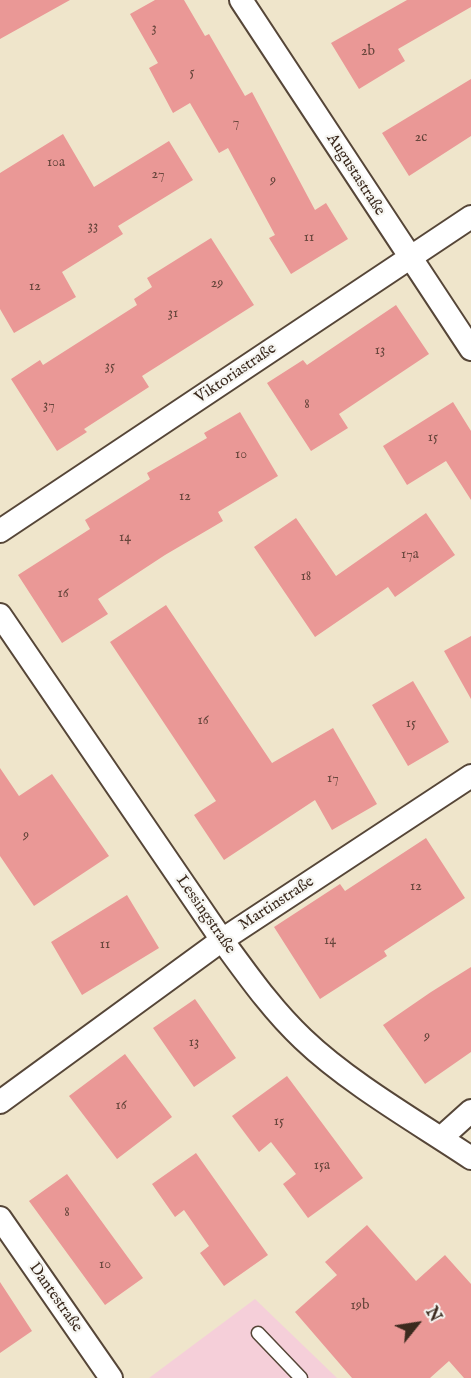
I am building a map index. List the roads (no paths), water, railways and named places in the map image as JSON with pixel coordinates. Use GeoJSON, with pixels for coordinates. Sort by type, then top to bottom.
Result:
{"type":"FeatureCollection","features":[{"type":"Feature","properties":{"kind":"street","name":"Augustastraße"},"geometry":{"type":"LineString","coordinates":[[241,0],[471,349]]}},
{"type":"Feature","properties":{"kind":"street","name":"Viktoriastraße"},"geometry":{"type":"LineString","coordinates":[[0,531],[471,217]]}},
{"type":"Feature","properties":{"kind":"street","name":"Lessingstraße"},"geometry":{"type":"LineString","coordinates":[[0,615],[249,978],[302,1039],[361,1085],[471,1158]]}},
{"type":"Feature","properties":{"kind":"street","name":"Martinstraße"},"geometry":{"type":"LineString","coordinates":[[0,1102],[222,940],[471,776]]}},
{"type":"Feature","properties":{"kind":"street"},"geometry":{"type":"LineString","coordinates":[[441,1138],[471,1111]]}},
{"type":"Feature","properties":{"kind":"street","name":"Dantestraße"},"geometry":{"type":"LineString","coordinates":[[0,1218],[111,1378]]}},
{"type":"Feature","properties":{"kind":"lane"},"geometry":{"type":"LineString","coordinates":[[258,1333],[302,1378]]}}]}
